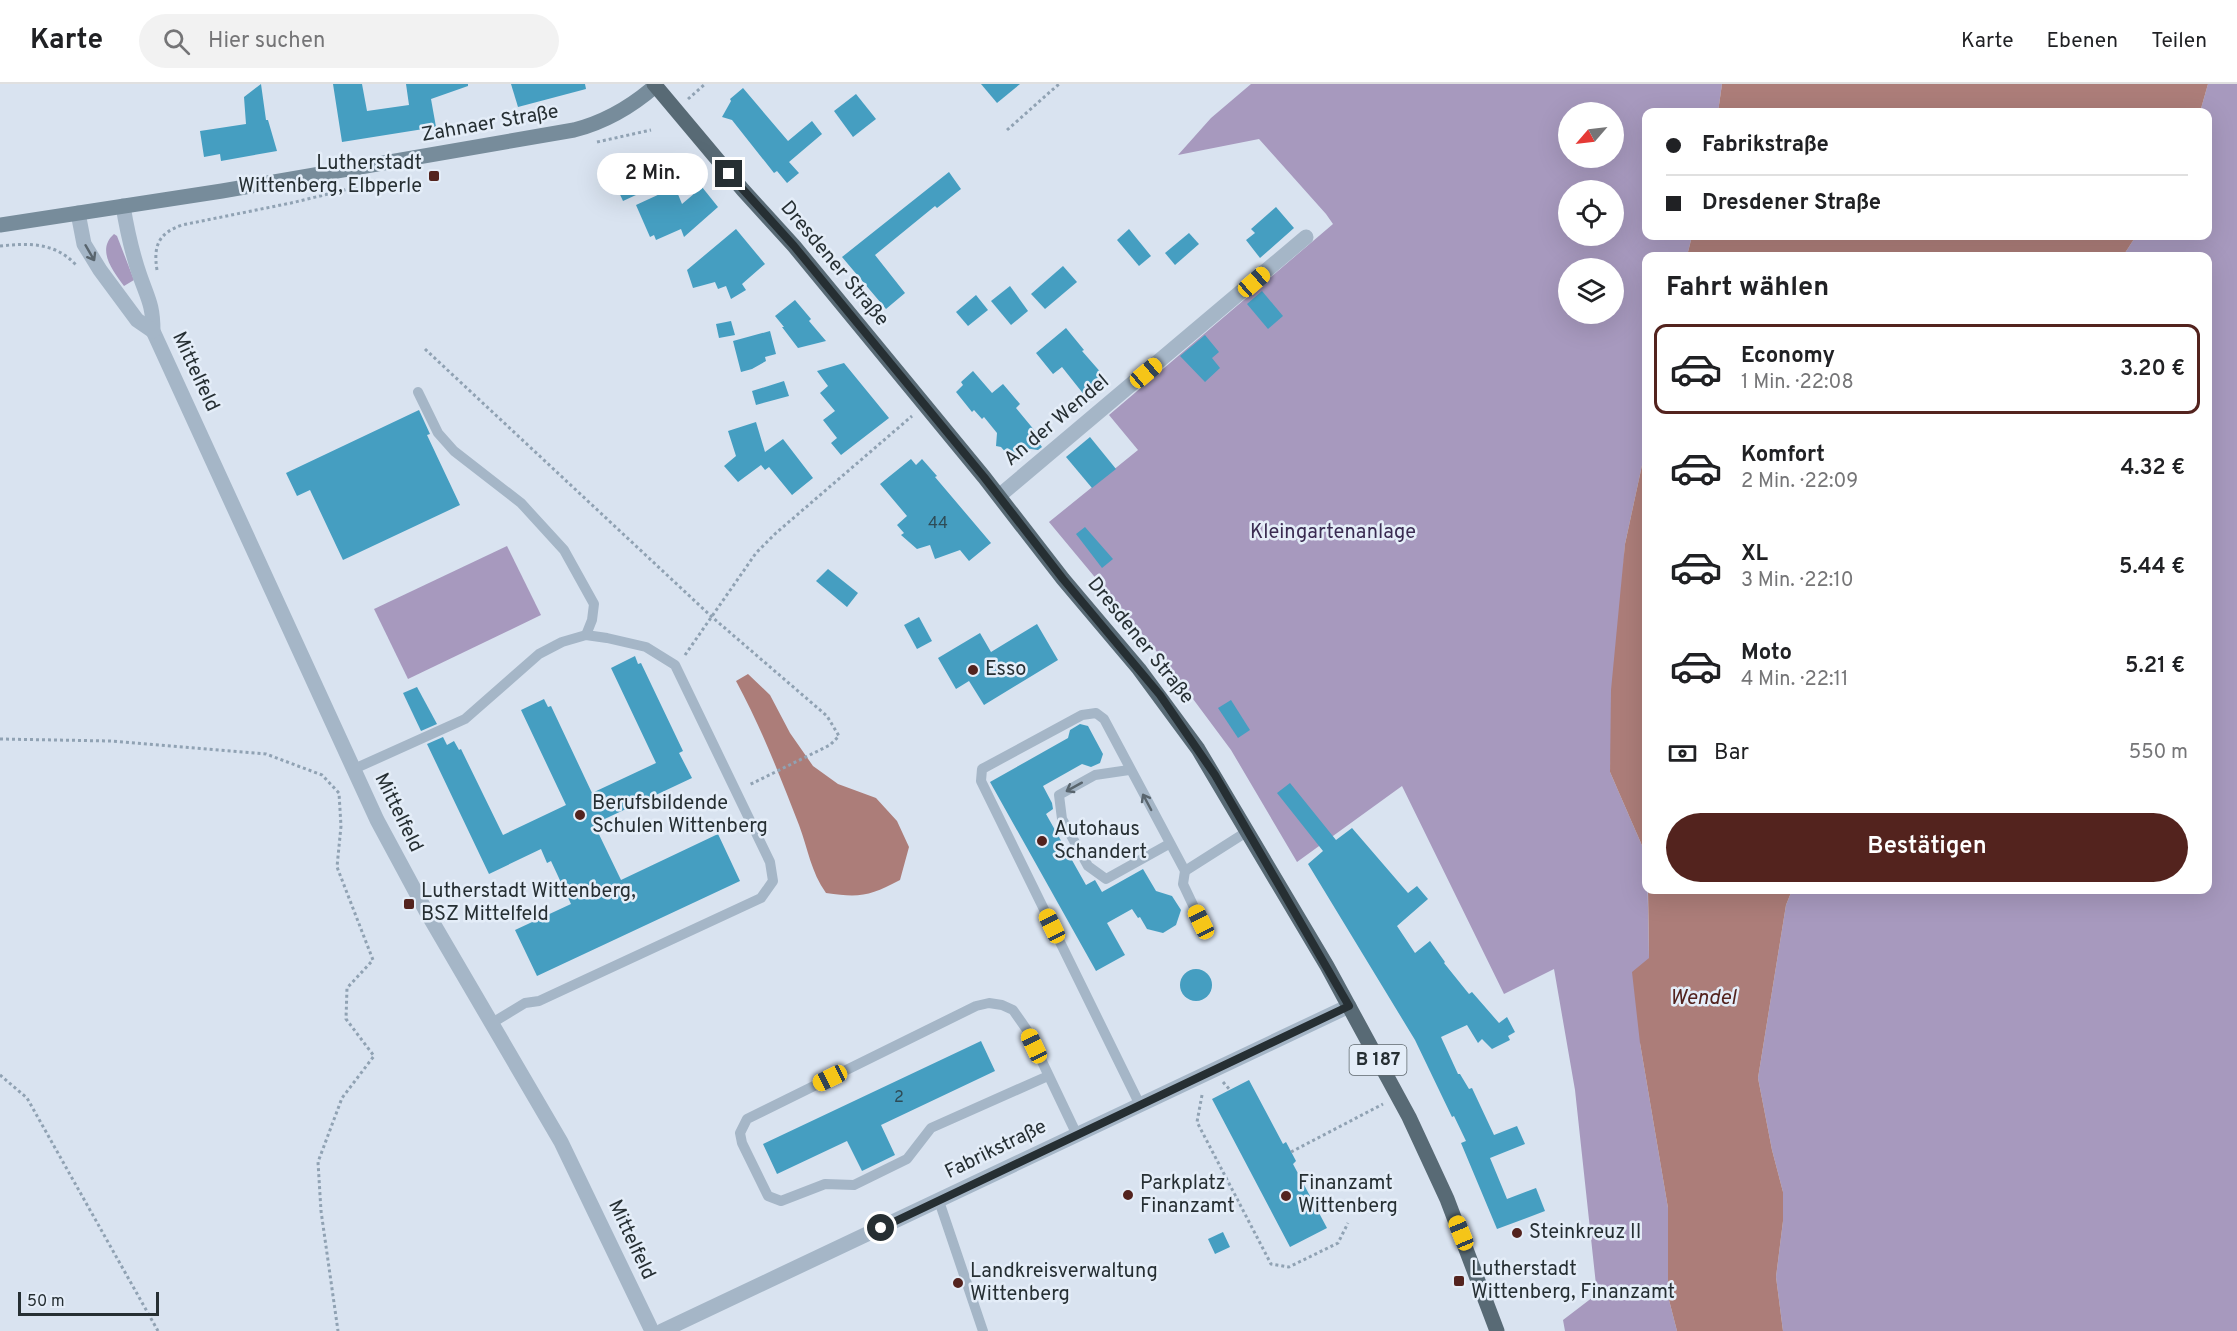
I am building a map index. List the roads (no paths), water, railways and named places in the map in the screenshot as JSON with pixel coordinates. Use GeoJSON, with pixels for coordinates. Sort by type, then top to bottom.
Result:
{"type":"FeatureCollection","features":[{"type":"Feature","properties":{"kind":"main road","name":"Dresdener Straße"},"geometry":{"type":"LineString","coordinates":[[654,85],[794,246],[999,496],[1063,579],[1160,695],[1215,775],[1349,1006],[1398,1096],[1447,1199],[1497,1331]]}},
{"type":"Feature","properties":{"kind":"main road","name":"Zahnaer Straße"},"geometry":{"type":"LineString","coordinates":[[0,225],[574,130],[592,125],[625,109],[654,85]]}},
{"type":"Feature","properties":{"kind":"street","name":"Mittelfeld"},"geometry":{"type":"LineString","coordinates":[[123,206],[137,265],[153,310],[153,331],[377,820],[566,1152],[652,1331]]}},
{"type":"Feature","properties":{"kind":"street","name":"Mittelfeld"},"geometry":{"type":"LineString","coordinates":[[78,213],[84,244],[100,270],[137,320],[153,331]]}},
{"type":"Feature","properties":{"kind":"street","name":"An der Wendel"},"geometry":{"type":"LineString","coordinates":[[999,496],[1306,237]]}},
{"type":"Feature","properties":{"kind":"street","name":"Fabrikstraße"},"geometry":{"type":"LineString","coordinates":[[662,1331],[1349,1006]]}},
{"type":"Feature","properties":{"kind":"lane"},"geometry":{"type":"LineString","coordinates":[[418,392],[438,433],[453,451],[521,503],[564,550],[594,604],[592,620],[586,635]]}},
{"type":"Feature","properties":{"kind":"lane"},"geometry":{"type":"LineString","coordinates":[[354,769],[465,719],[539,654],[561,642],[586,635],[607,638],[646,647],[675,665],[770,862],[773,881],[761,898],[539,1001],[525,1003],[492,1023]]}},
{"type":"Feature","properties":{"kind":"lane"},"geometry":{"type":"LineString","coordinates":[[1140,1105],[981,781],[982,769],[1082,715],[1096,713],[1104,719],[1129,770],[1185,871],[1183,884],[1201,922]]}},
{"type":"Feature","properties":{"kind":"lane"},"geometry":{"type":"LineString","coordinates":[[1129,770],[1095,775],[1059,795],[1062,819],[1088,866],[1106,879],[1169,844]]}},
{"type":"Feature","properties":{"kind":"lane"},"geometry":{"type":"LineString","coordinates":[[1185,871],[1248,831]]}},
{"type":"Feature","properties":{"kind":"lane"},"geometry":{"type":"LineString","coordinates":[[1048,1076],[932,1128],[907,1159],[854,1185],[825,1184],[781,1202],[768,1196],[742,1143],[740,1133],[747,1119],[976,1006],[989,1003],[1013,1010],[1027,1030],[1077,1135]]}},
{"type":"Feature","properties":{"kind":"lane"},"geometry":{"type":"LineString","coordinates":[[939,1201],[983,1331]]}},
{"type":"Feature","properties":{"kind":"water"},"geometry":{"type":"Polygon","coordinates":[[[1722,84],[2208,84],[2201,108],[1719,108],[1722,84]]]}},
{"type":"Feature","properties":{"kind":"water"},"geometry":{"type":"Polygon","coordinates":[[[1691,240],[2133,240],[2126,252],[1688,252],[1691,240]]]}},
{"type":"Feature","properties":{"kind":"water"},"geometry":{"type":"Polygon","coordinates":[[[1642,465],[1642,846],[1610,772],[1611,690],[1625,544],[1642,465]]]}},
{"type":"Feature","properties":{"kind":"water"},"geometry":{"type":"Polygon","coordinates":[[[748,674],[770,695],[790,733],[813,766],[838,784],[876,798],[897,821],[909,847],[900,880],[864,894],[826,893],[813,869],[799,825],[770,752],[736,681],[748,674]]]}},
{"type":"Feature","properties":{"kind":"water","name":"Wendel"},"geometry":{"type":"Polygon","coordinates":[[[1648,894],[1790,894],[1786,905],[1758,1078],[1783,1192],[1783,1221],[1776,1277],[1783,1331],[1677,1331],[1668,1296],[1668,1208],[1640,1043],[1632,972],[1649,958],[1648,894]]]}},
{"type":"Feature","properties":{"kind":"place","name":"Lutherstadt Wittenberg, Elbperle"},"geometry":{"type":"Point","coordinates":[434,176]}},
{"type":"Feature","properties":{"kind":"place","name":"Esso"},"geometry":{"type":"Point","coordinates":[973,670]}},
{"type":"Feature","properties":{"kind":"place","name":"Berufsbildende Schulen Wittenberg"},"geometry":{"type":"Point","coordinates":[580,815]}},
{"type":"Feature","properties":{"kind":"place","name":"Autohaus Schandert"},"geometry":{"type":"Point","coordinates":[1042,841]}},
{"type":"Feature","properties":{"kind":"place","name":"Lutherstadt Wittenberg, BSZ Mittelfeld"},"geometry":{"type":"Point","coordinates":[409,904]}},
{"type":"Feature","properties":{"kind":"place","name":"Parkplatz Finanzamt"},"geometry":{"type":"Point","coordinates":[1128,1195]}},
{"type":"Feature","properties":{"kind":"place","name":"Finanzamt Wittenberg"},"geometry":{"type":"Point","coordinates":[1286,1196]}},
{"type":"Feature","properties":{"kind":"place","name":"Steinkreuz II"},"geometry":{"type":"Point","coordinates":[1517,1233]}},
{"type":"Feature","properties":{"kind":"place","name":"Lutherstadt Wittenberg, Finanzamt"},"geometry":{"type":"Point","coordinates":[1459,1281]}},
{"type":"Feature","properties":{"kind":"place","name":"Landkreisverwaltung Wittenberg"},"geometry":{"type":"Point","coordinates":[958,1283]}},
{"type":"Feature","properties":{"kind":"park label","name":"Kleingartenanlage"},"geometry":{"type":"Point","coordinates":[1333,533]}}]}
